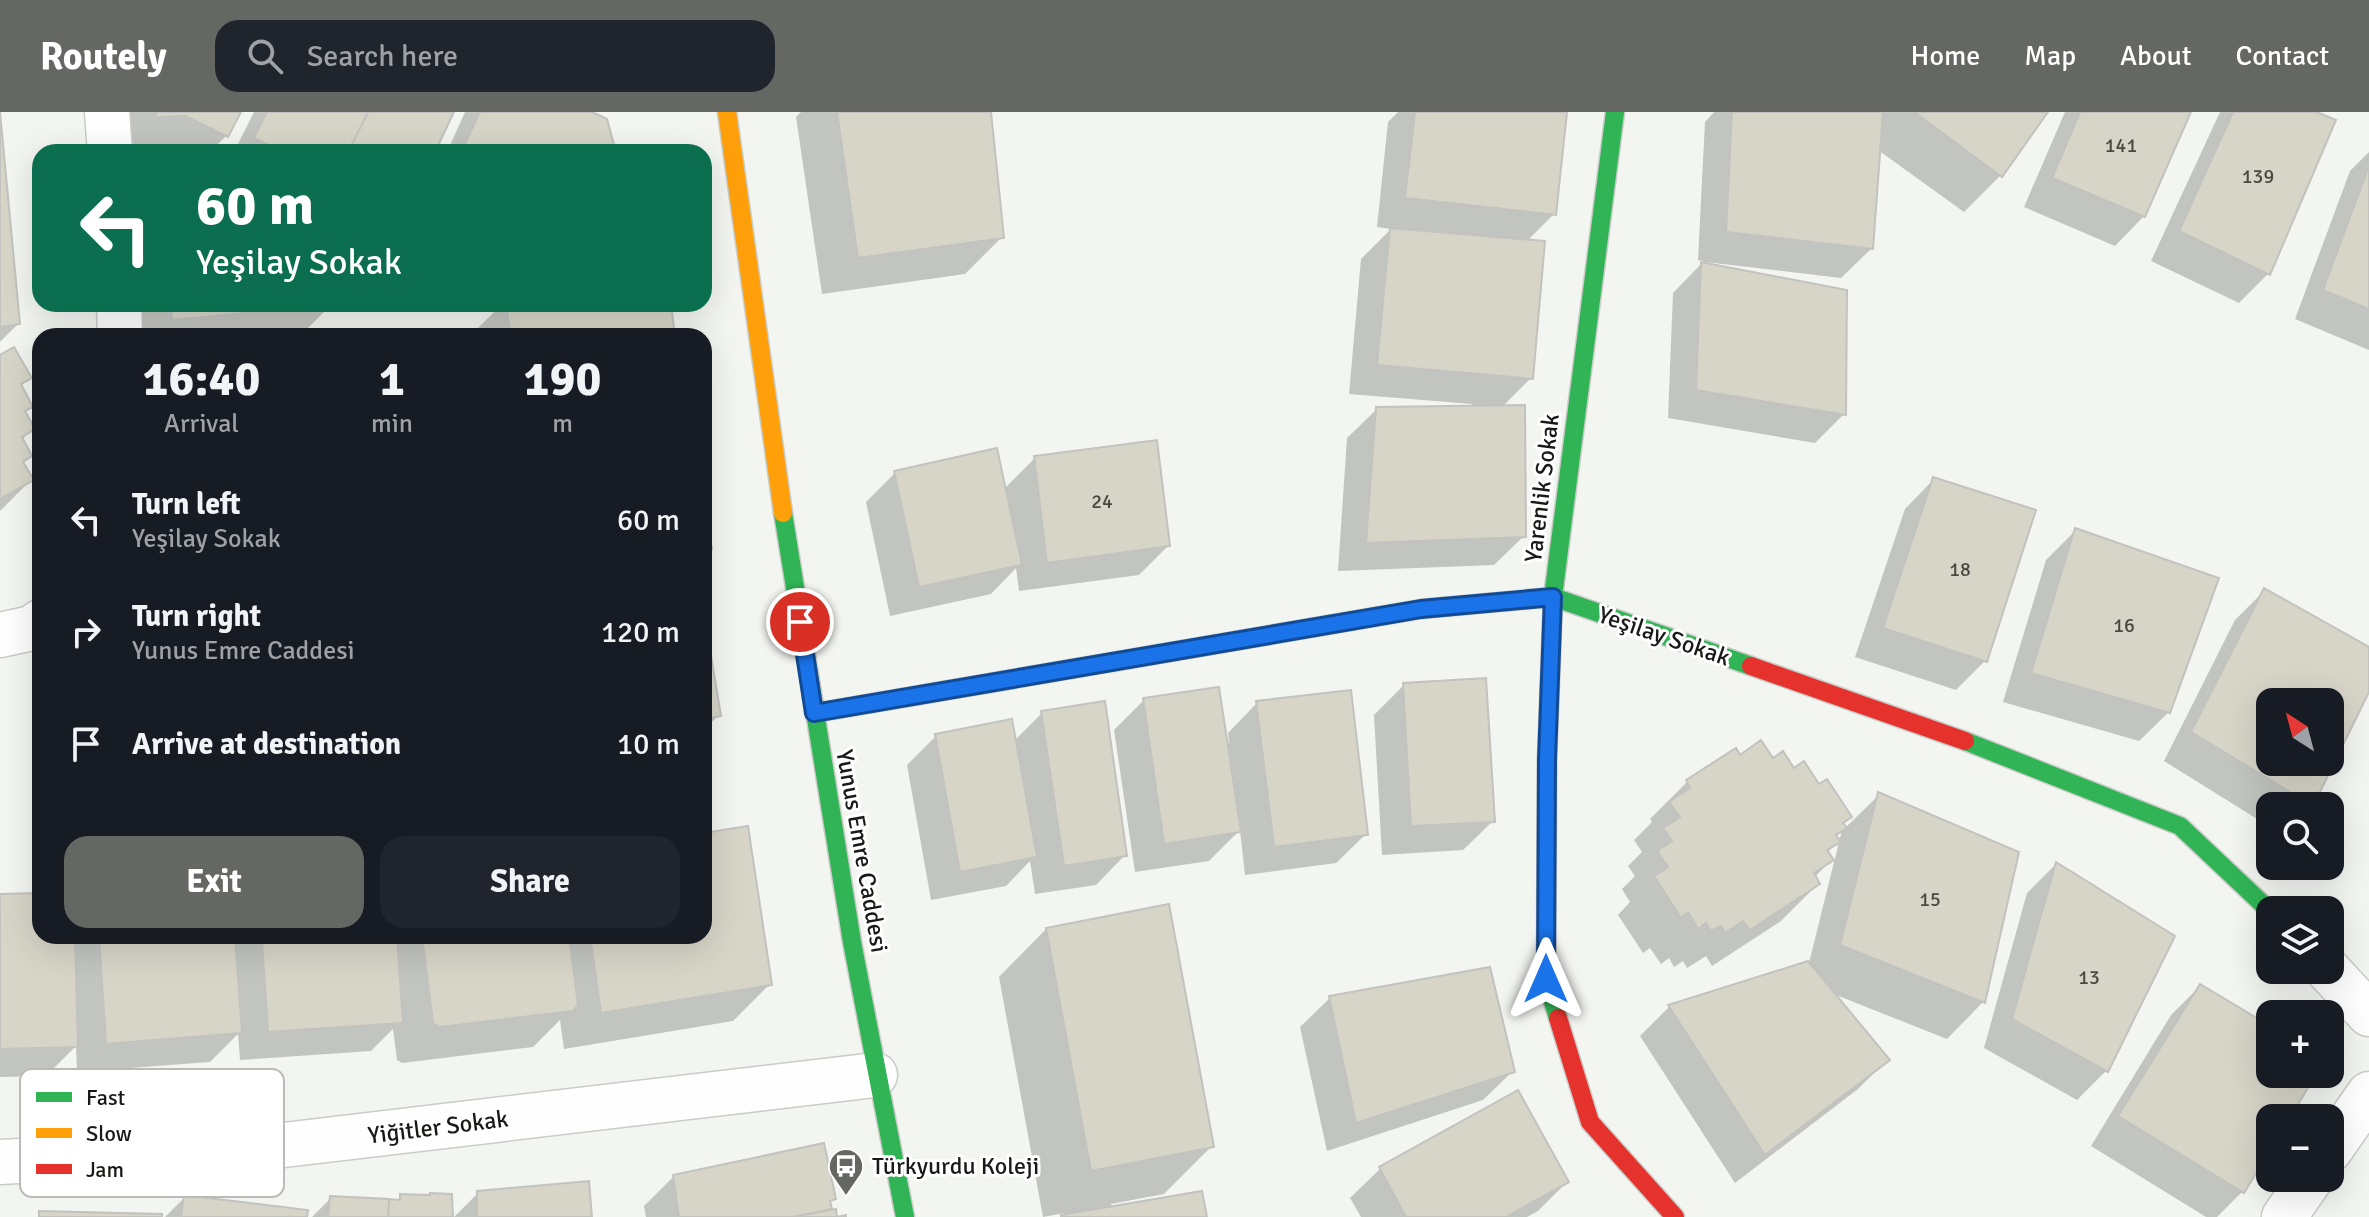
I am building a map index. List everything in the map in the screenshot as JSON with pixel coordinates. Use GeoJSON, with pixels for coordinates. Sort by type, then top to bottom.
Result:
{"type":"FeatureCollection","features":[{"type":"Feature","properties":{"kind":"street"},"geometry":{"type":"LineString","coordinates":[[107,112],[109,144]]}},
{"type":"Feature","properties":{"kind":"street","name":"Yunus Emre Caddesi"},"geometry":{"type":"LineString","coordinates":[[727,112],[814,713],[875,1075],[905,1217]]}},
{"type":"Feature","properties":{"kind":"street","name":"Yarenlik Sokak"},"geometry":{"type":"LineString","coordinates":[[1615,112],[1553,597],[1547,759],[1546,979],[1590,1122],[1675,1217]]}},
{"type":"Feature","properties":{"kind":"street","name":"Yeşilay Sokak"},"geometry":{"type":"LineString","coordinates":[[814,713],[1421,609],[1553,597],[2000,753],[2180,826],[2256,898]]}},
{"type":"Feature","properties":{"kind":"street"},"geometry":{"type":"LineString","coordinates":[[0,635],[32,628]]}},
{"type":"Feature","properties":{"kind":"street"},"geometry":{"type":"LineString","coordinates":[[2341,984],[2369,1014]]}},
{"type":"Feature","properties":{"kind":"street","name":"Yiğitler Sokak"},"geometry":{"type":"LineString","coordinates":[[284,1145],[875,1075]]}},
{"type":"Feature","properties":{"kind":"street"},"geometry":{"type":"LineString","coordinates":[[2344,1130],[2369,1094]]}},
{"type":"Feature","properties":{"kind":"street","name":"Yiğitler Sokak"},"geometry":{"type":"LineString","coordinates":[[0,1162],[20,1161]]}},
{"type":"Feature","properties":{"kind":"street"},"geometry":{"type":"LineString","coordinates":[[2284,1217],[2301,1192]]}},
{"type":"Feature","properties":{"kind":"building"},"geometry":{"type":"Polygon","coordinates":[[[0,112],[20,324],[0,327],[0,112]]]}},
{"type":"Feature","properties":{"kind":"building"},"geometry":{"type":"Polygon","coordinates":[[[156,112],[241,112],[228,137],[186,116],[156,117],[156,112]]]}},
{"type":"Feature","properties":{"kind":"building"},"geometry":{"type":"Polygon","coordinates":[[[267,112],[368,112],[352,144],[266,144],[254,138],[267,112]]]}},
{"type":"Feature","properties":{"kind":"building"},"geometry":{"type":"Polygon","coordinates":[[[368,112],[454,112],[439,144],[352,144],[368,112]]]}},
{"type":"Feature","properties":{"kind":"building"},"geometry":{"type":"Polygon","coordinates":[[[480,112],[592,112],[607,119],[614,144],[465,144],[480,112]]]}},
{"type":"Feature","properties":{"kind":"building"},"geometry":{"type":"Polygon","coordinates":[[[837,112],[991,112],[1004,238],[858,258],[837,112]]]}},
{"type":"Feature","properties":{"kind":"building"},"geometry":{"type":"Polygon","coordinates":[[[1415,112],[1567,112],[1556,215],[1405,198],[1415,112]]]}},
{"type":"Feature","properties":{"kind":"building"},"geometry":{"type":"Polygon","coordinates":[[[1732,112],[1883,112],[1873,249],[1726,232],[1732,112]]]}},
{"type":"Feature","properties":{"kind":"building"},"geometry":{"type":"Polygon","coordinates":[[[1914,112],[2048,112],[2002,177],[1914,112]]]}},
{"type":"Feature","properties":{"kind":"building"},"geometry":{"type":"Polygon","coordinates":[[[2080,112],[2191,112],[2145,217],[2052,178],[2080,112]]]}},
{"type":"Feature","properties":{"kind":"building"},"geometry":{"type":"Polygon","coordinates":[[[2233,112],[2317,112],[2336,120],[2270,275],[2179,231],[2233,112]]]}},
{"type":"Feature","properties":{"kind":"building"},"geometry":{"type":"Polygon","coordinates":[[[2369,166],[2369,309],[2323,290],[2369,166]]]}},
{"type":"Feature","properties":{"kind":"building"},"geometry":{"type":"Polygon","coordinates":[[[1390,228],[1545,241],[1533,379],[1377,365],[1390,228]]]}},
{"type":"Feature","properties":{"kind":"building"},"geometry":{"type":"Polygon","coordinates":[[[1701,262],[1847,290],[1846,415],[1696,390],[1701,262]]]}},
{"type":"Feature","properties":{"kind":"building"},"geometry":{"type":"Polygon","coordinates":[[[172,312],[253,312],[172,320],[172,312]]]}},
{"type":"Feature","properties":{"kind":"building"},"geometry":{"type":"Polygon","coordinates":[[[507,312],[672,312],[674,328],[510,328],[507,312]]]}},
{"type":"Feature","properties":{"kind":"building"},"geometry":{"type":"Polygon","coordinates":[[[14,347],[32,378],[21,384],[32,405],[25,411],[32,424],[32,431],[22,437],[32,456],[23,462],[32,481],[0,499],[0,355],[14,347]]]}},
{"type":"Feature","properties":{"kind":"building"},"geometry":{"type":"Polygon","coordinates":[[[1525,405],[1526,537],[1366,543],[1376,407],[1525,405]]]}},
{"type":"Feature","properties":{"kind":"building"},"geometry":{"type":"Polygon","coordinates":[[[1157,440],[1170,546],[1047,563],[1034,456],[1157,440]]]}},
{"type":"Feature","properties":{"kind":"building"},"geometry":{"type":"Polygon","coordinates":[[[997,448],[1022,565],[919,587],[894,471],[997,448]]]}},
{"type":"Feature","properties":{"kind":"building"},"geometry":{"type":"Polygon","coordinates":[[[1933,477],[2036,510],[1987,662],[1883,628],[1933,477]]]}},
{"type":"Feature","properties":{"kind":"building"},"geometry":{"type":"Polygon","coordinates":[[[2075,528],[2219,578],[2170,713],[2031,673],[2075,528]]]}},
{"type":"Feature","properties":{"kind":"building"},"geometry":{"type":"Polygon","coordinates":[[[2264,588],[2369,647],[2369,692],[2344,743],[2344,688],[2256,688],[2256,771],[2191,732],[2264,588]]]}},
{"type":"Feature","properties":{"kind":"building"},"geometry":{"type":"Polygon","coordinates":[[[712,661],[721,716],[712,718],[712,661]]]}},
{"type":"Feature","properties":{"kind":"building"},"geometry":{"type":"Polygon","coordinates":[[[1486,678],[1495,822],[1411,826],[1403,683],[1486,678]]]}},
{"type":"Feature","properties":{"kind":"building"},"geometry":{"type":"Polygon","coordinates":[[[1219,687],[1241,832],[1164,844],[1143,698],[1219,687]]]}},
{"type":"Feature","properties":{"kind":"building"},"geometry":{"type":"Polygon","coordinates":[[[1351,690],[1368,835],[1274,847],[1256,701],[1351,690]]]}},
{"type":"Feature","properties":{"kind":"building"},"geometry":{"type":"Polygon","coordinates":[[[1105,701],[1127,856],[1064,866],[1041,711],[1105,701]]]}},
{"type":"Feature","properties":{"kind":"building"},"geometry":{"type":"Polygon","coordinates":[[[1012,719],[1037,857],[960,872],[935,734],[1012,719]]]}},
{"type":"Feature","properties":{"kind":"building"},"geometry":{"type":"Polygon","coordinates":[[[1761,740],[1773,758],[1783,751],[1794,768],[1804,761],[1819,784],[1827,779],[1852,817],[1843,823],[1847,828],[1836,835],[1841,842],[1827,850],[1834,860],[1814,873],[1820,884],[1750,930],[1743,921],[1725,933],[1721,926],[1711,931],[1706,923],[1698,929],[1688,912],[1681,918],[1654,876],[1668,867],[1657,851],[1672,841],[1663,828],[1680,817],[1669,802],[1690,788],[1686,780],[1736,748],[1740,755],[1761,740]]]}},
{"type":"Feature","properties":{"kind":"building"},"geometry":{"type":"Polygon","coordinates":[[[2264,776],[2328,776],[2320,792],[2290,792],[2264,776]]]}},
{"type":"Feature","properties":{"kind":"building"},"geometry":{"type":"Polygon","coordinates":[[[1878,792],[2019,852],[1985,1003],[1840,945],[1878,792]]]}},
{"type":"Feature","properties":{"kind":"building"},"geometry":{"type":"Polygon","coordinates":[[[748,826],[772,985],[601,1013],[591,944],[712,944],[712,832],[748,826]]]}},
{"type":"Feature","properties":{"kind":"building"},"geometry":{"type":"Polygon","coordinates":[[[2056,862],[2175,936],[2108,1072],[2012,1019],[2056,862]]]}},
{"type":"Feature","properties":{"kind":"building"},"geometry":{"type":"Polygon","coordinates":[[[32,893],[32,944],[75,944],[78,1047],[0,1049],[0,894],[32,893]]]}},
{"type":"Feature","properties":{"kind":"building"},"geometry":{"type":"Polygon","coordinates":[[[1169,904],[1214,1147],[1091,1171],[1046,928],[1169,904]]]}},
{"type":"Feature","properties":{"kind":"building"},"geometry":{"type":"Polygon","coordinates":[[[100,944],[236,944],[242,1033],[106,1044],[100,944]]]}},
{"type":"Feature","properties":{"kind":"building"},"geometry":{"type":"Polygon","coordinates":[[[262,944],[398,944],[403,1023],[268,1032],[262,944]]]}},
{"type":"Feature","properties":{"kind":"building"},"geometry":{"type":"Polygon","coordinates":[[[423,944],[570,944],[578,1005],[573,1011],[440,1027],[433,1023],[423,944]]]}},
{"type":"Feature","properties":{"kind":"building"},"geometry":{"type":"Polygon","coordinates":[[[1808,961],[1890,1060],[1765,1155],[1668,1005],[1808,961]]]}},
{"type":"Feature","properties":{"kind":"building"},"geometry":{"type":"Polygon","coordinates":[[[1490,967],[1515,1072],[1356,1123],[1329,996],[1490,967]]]}},
{"type":"Feature","properties":{"kind":"building"},"geometry":{"type":"Polygon","coordinates":[[[2200,984],[2256,1018],[2256,1088],[2308,1088],[2298,1104],[2256,1104],[2256,1173],[2244,1193],[2118,1116],[2200,984]]]}},
{"type":"Feature","properties":{"kind":"building"},"geometry":{"type":"Polygon","coordinates":[[[1518,1090],[1569,1182],[1506,1217],[1406,1217],[1379,1167],[1518,1090]]]}},
{"type":"Feature","properties":{"kind":"building"},"geometry":{"type":"Polygon","coordinates":[[[824,1143],[836,1199],[830,1201],[832,1209],[793,1217],[679,1217],[673,1175],[824,1143]]]}},
{"type":"Feature","properties":{"kind":"building"},"geometry":{"type":"Polygon","coordinates":[[[589,1181],[592,1217],[477,1217],[477,1191],[589,1181]]]}},
{"type":"Feature","properties":{"kind":"building"},"geometry":{"type":"Polygon","coordinates":[[[1202,1191],[1207,1217],[1061,1217],[1061,1215],[1202,1191]]]}},
{"type":"Feature","properties":{"kind":"building"},"geometry":{"type":"Polygon","coordinates":[[[400,1194],[452,1194],[453,1217],[388,1217],[389,1199],[400,1200],[400,1194]]]}},
{"type":"Feature","properties":{"kind":"building"},"geometry":{"type":"Polygon","coordinates":[[[330,1196],[389,1199],[388,1217],[328,1217],[330,1196]]]}},
{"type":"Feature","properties":{"kind":"building"},"geometry":{"type":"Polygon","coordinates":[[[184,1197],[308,1210],[307,1217],[181,1217],[184,1197]]]}},
{"type":"Feature","properties":{"kind":"building"},"geometry":{"type":"Polygon","coordinates":[[[836,1209],[837,1217],[793,1217],[836,1209]]]}},
{"type":"Feature","properties":{"kind":"building"},"geometry":{"type":"Polygon","coordinates":[[[39,1211],[162,1214],[162,1217],[39,1217],[39,1211]]]}},
{"type":"Feature","properties":{"kind":"traffic: fast"},"geometry":{"type":"LineString","coordinates":[[1558,1018],[1546,979],[1547,759],[1553,597],[1615,112]]}},
{"type":"Feature","properties":{"kind":"traffic: fast"},"geometry":{"type":"LineString","coordinates":[[783,513],[852,942],[905,1217]]}},
{"type":"Feature","properties":{"kind":"traffic: fast"},"geometry":{"type":"LineString","coordinates":[[814,713],[1421,609],[1553,597],[1751,666]]}},
{"type":"Feature","properties":{"kind":"traffic: fast"},"geometry":{"type":"LineString","coordinates":[[1965,741],[2180,826],[2256,898]]}},
{"type":"Feature","properties":{"kind":"traffic: slow"},"geometry":{"type":"LineString","coordinates":[[727,112],[783,513]]}},
{"type":"Feature","properties":{"kind":"traffic: jam"},"geometry":{"type":"LineString","coordinates":[[1751,666],[1965,741]]}},
{"type":"Feature","properties":{"kind":"traffic: jam"},"geometry":{"type":"LineString","coordinates":[[1558,1018],[1590,1122],[1675,1217]]}},
{"type":"Feature","properties":{"kind":"place","name":"Türkyurdu Koleji"},"geometry":{"type":"Point","coordinates":[846,1197]}},
{"type":"Feature","properties":{"kind":"route"},"geometry":{"type":"LineString","coordinates":[[800,622],[814,713],[1421,609],[1553,597],[1547,759],[1546,979]]}}]}
